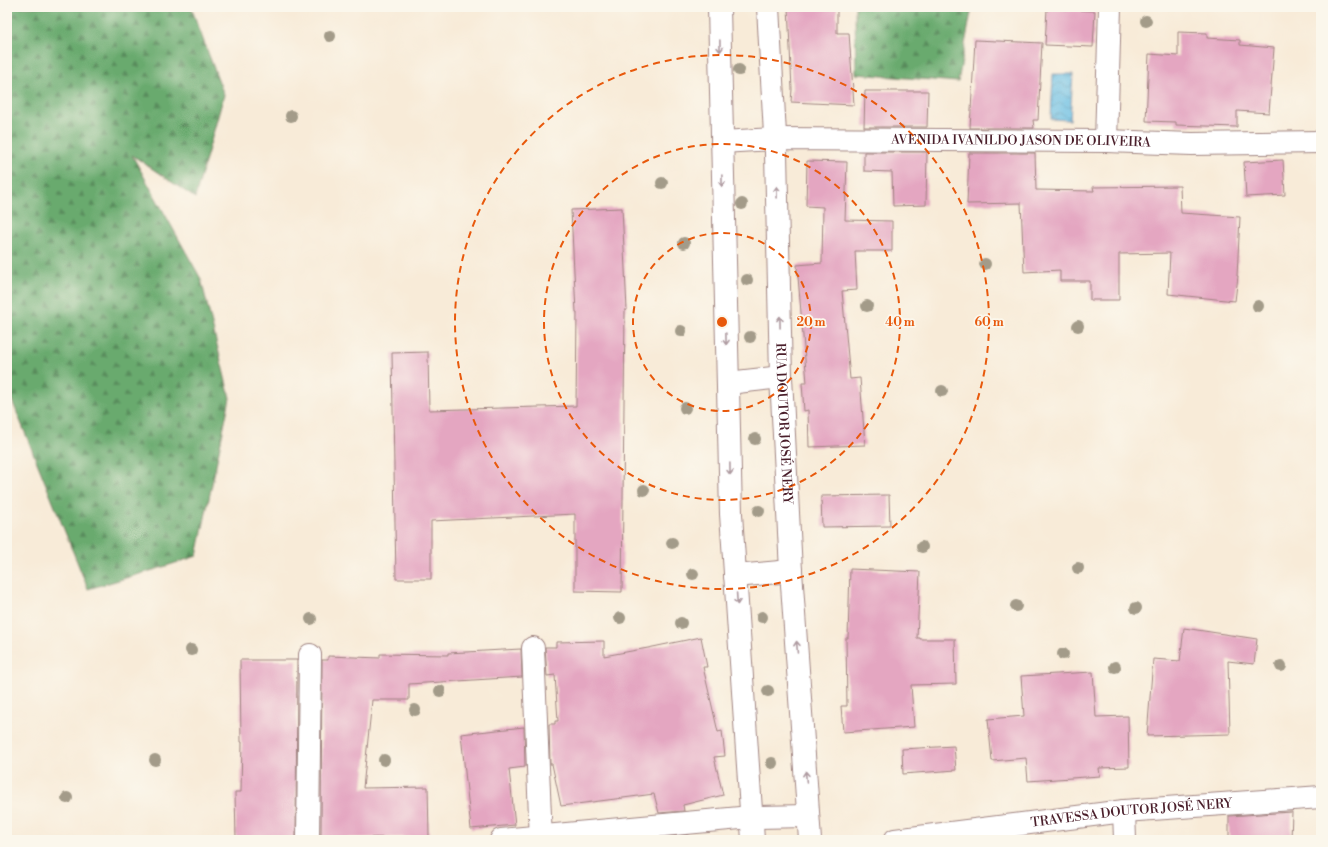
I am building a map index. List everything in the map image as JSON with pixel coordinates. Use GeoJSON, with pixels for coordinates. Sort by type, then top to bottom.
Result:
{"type":"FeatureCollection","features":[{"type":"Feature","properties":{"kind":"street"},"geometry":{"type":"LineString","coordinates":[[719,7],[731,514],[753,840]]}},
{"type":"Feature","properties":{"kind":"street","name":"RUA DOUTOR JOSÉ NERY"},"geometry":{"type":"LineString","coordinates":[[768,7],[775,139],[781,377],[791,571],[810,840]]}},
{"type":"Feature","properties":{"kind":"street"},"geometry":{"type":"LineString","coordinates":[[1106,141],[1110,7]]}},
{"type":"Feature","properties":{"kind":"street","name":"AVENIDA IVANILDO JASON DE OLIVEIRA"},"geometry":{"type":"LineString","coordinates":[[722,142],[775,139],[1106,141],[1192,144],[1321,142]]}},
{"type":"Feature","properties":{"kind":"street"},"geometry":{"type":"LineString","coordinates":[[728,383],[781,377]]}},
{"type":"Feature","properties":{"kind":"street"},"geometry":{"type":"LineString","coordinates":[[735,576],[791,571]]}},
{"type":"Feature","properties":{"kind":"street"},"geometry":{"type":"LineString","coordinates":[[533,648],[541,838]]}},
{"type":"Feature","properties":{"kind":"street"},"geometry":{"type":"LineString","coordinates":[[308,840],[310,655]]}},
{"type":"Feature","properties":{"kind":"street","name":"TRAVESSA DOUTOR JOSÉ NERY"},"geometry":{"type":"LineString","coordinates":[[895,840],[1124,811],[1321,797]]}},
{"type":"Feature","properties":{"kind":"street"},"geometry":{"type":"LineString","coordinates":[[1124,811],[1125,840]]}},
{"type":"Feature","properties":{"kind":"street"},"geometry":{"type":"LineString","coordinates":[[501,840],[541,838],[751,817],[808,816]]}},
{"type":"Feature","properties":{"kind":"green space"},"geometry":{"type":"Polygon","coordinates":[[[7,7],[191,7],[224,95],[195,198],[132,155],[201,279],[230,398],[197,556],[88,589],[7,388],[7,7]]]}},
{"type":"Feature","properties":{"kind":"green space"},"geometry":{"type":"Polygon","coordinates":[[[855,7],[972,7],[958,82],[856,74],[855,7]]]}},
{"type":"Feature","properties":{"kind":"water"},"geometry":{"type":"Polygon","coordinates":[[[1053,74],[1073,74],[1070,120],[1051,119],[1053,74]]]}},
{"type":"Feature","properties":{"kind":"building"},"geometry":{"type":"Polygon","coordinates":[[[788,7],[837,7],[837,33],[849,33],[854,105],[791,102],[792,89],[788,7]]]}},
{"type":"Feature","properties":{"kind":"building"},"geometry":{"type":"Polygon","coordinates":[[[1047,9],[1095,11],[1093,47],[1045,45],[1047,9]]]}},
{"type":"Feature","properties":{"kind":"building"},"geometry":{"type":"Polygon","coordinates":[[[1178,32],[1207,33],[1207,38],[1240,40],[1240,45],[1274,48],[1269,113],[1237,111],[1237,127],[1176,125],[1176,122],[1146,121],[1149,54],[1178,56],[1178,32]]]}},
{"type":"Feature","properties":{"kind":"building"},"geometry":{"type":"Polygon","coordinates":[[[975,40],[1042,43],[1038,120],[1033,120],[1034,128],[970,128],[975,40]]]}},
{"type":"Feature","properties":{"kind":"building"},"geometry":{"type":"Polygon","coordinates":[[[865,91],[928,91],[927,127],[864,127],[865,91]]]}},
{"type":"Feature","properties":{"kind":"building"},"geometry":{"type":"Polygon","coordinates":[[[864,152],[927,152],[926,205],[893,206],[892,172],[864,171],[864,152]]]}},
{"type":"Feature","properties":{"kind":"building"},"geometry":{"type":"Polygon","coordinates":[[[969,153],[1035,153],[1036,190],[1094,191],[1093,187],[1180,186],[1181,213],[1240,217],[1238,276],[1235,301],[1168,294],[1170,253],[1119,254],[1119,300],[1090,300],[1090,281],[1060,281],[1060,270],[1024,272],[1021,203],[967,204],[969,153]]]}},
{"type":"Feature","properties":{"kind":"building"},"geometry":{"type":"Polygon","coordinates":[[[1283,160],[1285,195],[1246,197],[1244,162],[1283,160]]]}},
{"type":"Feature","properties":{"kind":"building"},"geometry":{"type":"Polygon","coordinates":[[[807,161],[847,162],[845,220],[892,221],[892,251],[855,251],[857,290],[842,291],[850,379],[860,378],[865,445],[809,447],[808,410],[804,411],[802,383],[807,383],[797,265],[822,263],[823,207],[806,206],[807,161]]]}},
{"type":"Feature","properties":{"kind":"building"},"geometry":{"type":"Polygon","coordinates":[[[622,208],[627,310],[625,310],[622,592],[575,591],[575,514],[431,521],[431,579],[396,579],[392,353],[428,352],[429,410],[576,406],[577,312],[571,210],[622,208]]]}},
{"type":"Feature","properties":{"kind":"building"},"geometry":{"type":"Polygon","coordinates":[[[889,495],[890,526],[822,527],[821,496],[889,495]]]}},
{"type":"Feature","properties":{"kind":"building"},"geometry":{"type":"Polygon","coordinates":[[[850,569],[920,572],[917,638],[955,639],[956,684],[911,685],[914,727],[843,732],[841,706],[847,706],[846,638],[848,638],[850,569]]]}},
{"type":"Feature","properties":{"kind":"building"},"geometry":{"type":"Polygon","coordinates":[[[1184,628],[1257,639],[1254,664],[1228,661],[1230,734],[1147,736],[1153,659],[1180,661],[1184,628]]]}},
{"type":"Feature","properties":{"kind":"building"},"geometry":{"type":"Polygon","coordinates":[[[701,637],[707,667],[703,667],[718,732],[722,731],[725,756],[714,757],[723,795],[683,805],[684,811],[659,813],[654,794],[561,806],[552,764],[550,764],[549,724],[555,724],[555,721],[558,721],[555,675],[547,676],[545,647],[556,647],[556,642],[604,641],[604,656],[701,637]]]}},
{"type":"Feature","properties":{"kind":"building"},"geometry":{"type":"Polygon","coordinates":[[[521,649],[522,677],[409,684],[409,700],[372,700],[363,788],[428,787],[429,837],[321,838],[322,660],[328,660],[328,656],[380,658],[380,654],[448,655],[448,653],[521,649]]]}},
{"type":"Feature","properties":{"kind":"building"},"geometry":{"type":"Polygon","coordinates":[[[240,660],[297,660],[296,838],[278,838],[278,840],[236,840],[235,792],[241,792],[242,742],[240,660]]]}},
{"type":"Feature","properties":{"kind":"building"},"geometry":{"type":"Polygon","coordinates":[[[1093,672],[1096,717],[1128,716],[1129,767],[1099,768],[1100,776],[1028,781],[1026,758],[992,761],[988,719],[1024,716],[1021,676],[1093,672]]]}},
{"type":"Feature","properties":{"kind":"building"},"geometry":{"type":"Polygon","coordinates":[[[524,727],[525,767],[509,769],[515,825],[471,829],[461,734],[524,727]]]}},
{"type":"Feature","properties":{"kind":"building"},"geometry":{"type":"Polygon","coordinates":[[[954,746],[956,770],[903,774],[902,749],[954,746]]]}},
{"type":"Feature","properties":{"kind":"building"},"geometry":{"type":"Polygon","coordinates":[[[1292,812],[1291,840],[1229,840],[1229,816],[1292,812]]]}},
{"type":"Feature","properties":{"kind":"building"},"geometry":{"type":"Polygon","coordinates":[[[689,835],[690,840],[666,840],[665,837],[689,835]]]}}]}
